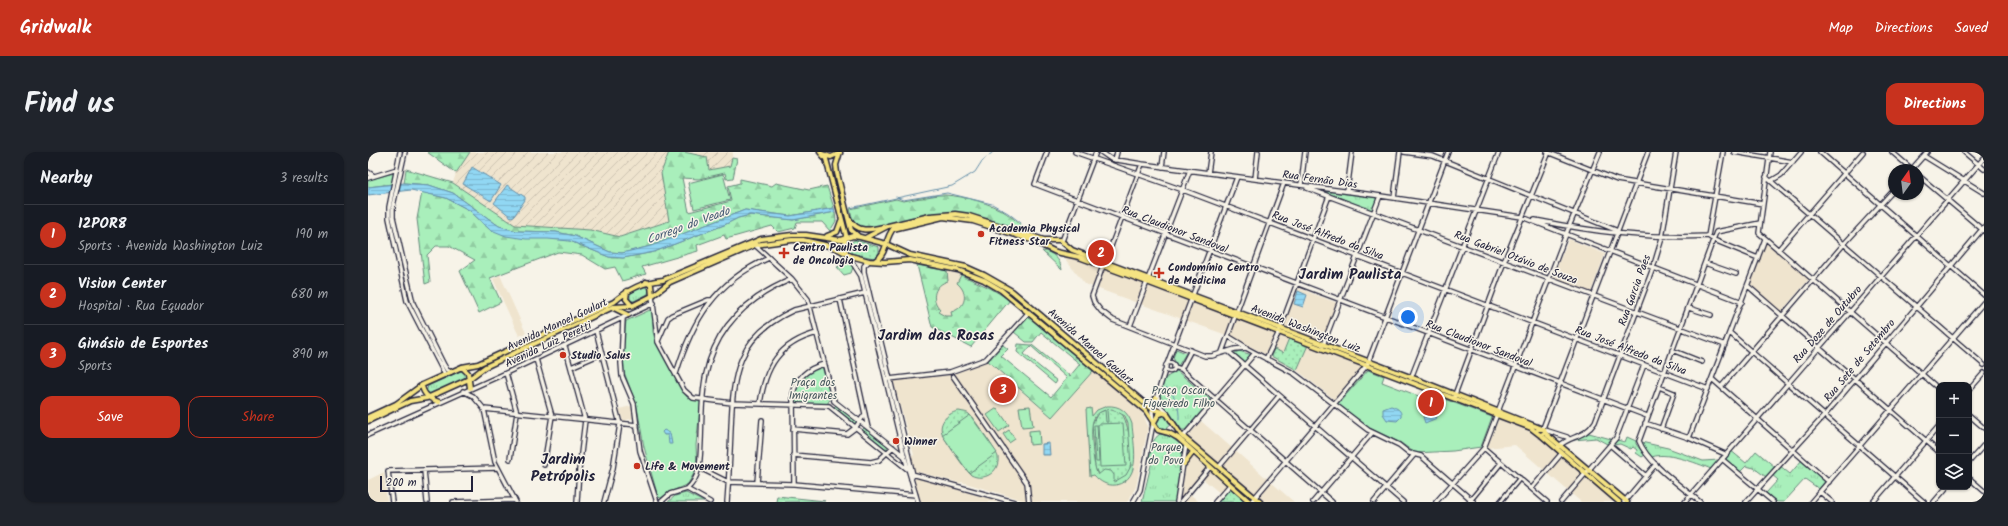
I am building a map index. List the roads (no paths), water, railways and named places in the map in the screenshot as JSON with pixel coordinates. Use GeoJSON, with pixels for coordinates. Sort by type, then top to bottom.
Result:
{"type":"FeatureCollection","features":[{"type":"Feature","properties":{"kind":"main road"},"geometry":{"type":"LineString","coordinates":[[821,153],[831,157],[840,152]]}},
{"type":"Feature","properties":{"kind":"main road"},"geometry":{"type":"LineString","coordinates":[[840,152],[836,165],[851,230],[862,238],[888,226]]}},
{"type":"Feature","properties":{"kind":"main road"},"geometry":{"type":"LineString","coordinates":[[821,153],[826,159],[841,216],[846,239],[844,248],[846,253]]}},
{"type":"Feature","properties":{"kind":"main road"},"geometry":{"type":"LineString","coordinates":[[847,217],[852,224],[861,229],[868,230],[944,214],[974,219],[979,221],[1031,240],[1053,250],[1061,252],[1064,249],[1064,243],[1044,240],[979,221]]}},
{"type":"Feature","properties":{"kind":"main road"},"geometry":{"type":"LineString","coordinates":[[822,237],[831,236],[837,232],[841,216]]}},
{"type":"Feature","properties":{"kind":"main road"},"geometry":{"type":"LineString","coordinates":[[871,261],[881,256],[893,229],[931,219],[954,217],[974,219]]}},
{"type":"Feature","properties":{"kind":"main road","name":"Avenida Manoel Goulart"},"geometry":{"type":"LineString","coordinates":[[368,417],[396,404],[422,385],[462,367],[478,364],[614,302],[627,291],[646,282],[663,280],[761,239],[792,235],[840,240],[853,236],[886,244],[910,255],[966,267],[1005,286],[1034,308],[1146,404],[1166,414],[1172,419],[1184,438],[1260,502]]}},
{"type":"Feature","properties":{"kind":"main road","name":"Avenida Manoel Goulart"},"geometry":{"type":"LineString","coordinates":[[368,421],[410,401],[429,398],[469,379],[485,367],[613,307],[632,306],[652,296],[670,282],[755,246],[780,241],[803,240],[830,246],[851,256],[871,261],[910,260],[958,270],[984,280],[1002,290],[1146,411],[1158,430],[1173,434],[1250,502]]}},
{"type":"Feature","properties":{"kind":"main road"},"geometry":{"type":"LineString","coordinates":[[1053,250],[1052,245],[1055,241]]}},
{"type":"Feature","properties":{"kind":"main road","name":"Avenida Washington Luiz"},"geometry":{"type":"LineString","coordinates":[[1064,243],[1072,250],[1104,264],[1323,345],[1367,363],[1411,378],[1455,396]]}},
{"type":"Feature","properties":{"kind":"main road","name":"Avenida Washington Luiz"},"geometry":{"type":"LineString","coordinates":[[1061,252],[1104,264]]}},
{"type":"Feature","properties":{"kind":"main road"},"geometry":{"type":"LineString","coordinates":[[646,282],[651,285],[652,296]]}},
{"type":"Feature","properties":{"kind":"main road"},"geometry":{"type":"LineString","coordinates":[[627,291],[626,299],[632,306]]}},
{"type":"Feature","properties":{"kind":"main road"},"geometry":{"type":"LineString","coordinates":[[613,307],[628,315]]}},
{"type":"Feature","properties":{"kind":"main road","name":"Avenida Washington Luiz"},"geometry":{"type":"LineString","coordinates":[[1280,330],[1455,396],[1542,431],[1558,447],[1625,501]]}},
{"type":"Feature","properties":{"kind":"main road"},"geometry":{"type":"LineString","coordinates":[[462,367],[466,370],[470,388]]}},
{"type":"Feature","properties":{"kind":"main road"},"geometry":{"type":"LineString","coordinates":[[422,385],[423,391],[429,398],[439,402]]}},
{"type":"Feature","properties":{"kind":"main road"},"geometry":{"type":"LineString","coordinates":[[1146,404],[1153,403],[1156,398]]}},
{"type":"Feature","properties":{"kind":"main road"},"geometry":{"type":"LineString","coordinates":[[1153,424],[1158,415],[1166,414]]}},
{"type":"Feature","properties":{"kind":"main road"},"geometry":{"type":"LineString","coordinates":[[1165,432],[1171,428],[1172,419]]}},
{"type":"Feature","properties":{"kind":"main road"},"geometry":{"type":"LineString","coordinates":[[1184,438],[1186,445]]}},
{"type":"Feature","properties":{"kind":"main road","name":"Avenida Washington Luiz"},"geometry":{"type":"LineString","coordinates":[[1558,447],[1562,453],[1587,471],[1619,502]]}},
{"type":"Feature","properties":{"kind":"main road"},"geometry":{"type":"LineString","coordinates":[[1184,464],[1193,452]]}},
{"type":"Feature","properties":{"kind":"street"},"geometry":{"type":"LineString","coordinates":[[400,152],[392,202],[393,217],[411,296],[447,370],[451,372]]}},
{"type":"Feature","properties":{"kind":"street"},"geometry":{"type":"LineString","coordinates":[[405,152],[400,177],[388,215],[407,301],[445,375]]}},
{"type":"Feature","properties":{"kind":"street","name":"Rua Claudionor Sandoval"},"geometry":{"type":"LineString","coordinates":[[1047,152],[1034,184],[1165,235],[1647,416]]}},
{"type":"Feature","properties":{"kind":"street","name":"Rua José Alfredo da Silva"},"geometry":{"type":"LineString","coordinates":[[1075,152],[1226,206],[1644,365],[1709,387],[1721,387]]}},
{"type":"Feature","properties":{"kind":"street"},"geometry":{"type":"LineString","coordinates":[[1064,243],[1096,152]]}},
{"type":"Feature","properties":{"kind":"street"},"geometry":{"type":"LineString","coordinates":[[1101,152],[1107,157],[1115,160],[1117,152]]}},
{"type":"Feature","properties":{"kind":"street"},"geometry":{"type":"LineString","coordinates":[[1162,167],[1164,152]]}},
{"type":"Feature","properties":{"kind":"street"},"geometry":{"type":"LineString","coordinates":[[1208,173],[1211,152]]}},
{"type":"Feature","properties":{"kind":"street"},"geometry":{"type":"LineString","coordinates":[[1254,179],[1258,152]]}},
{"type":"Feature","properties":{"kind":"street"},"geometry":{"type":"LineString","coordinates":[[1300,185],[1305,152]]}},
{"type":"Feature","properties":{"kind":"street"},"geometry":{"type":"LineString","coordinates":[[1346,191],[1352,152]]}},
{"type":"Feature","properties":{"kind":"street"},"geometry":{"type":"LineString","coordinates":[[1394,198],[1400,152]]}},
{"type":"Feature","properties":{"kind":"street"},"geometry":{"type":"LineString","coordinates":[[1404,152],[1433,156],[1574,213],[1617,233]]}},
{"type":"Feature","properties":{"kind":"street"},"geometry":{"type":"LineString","coordinates":[[1250,502],[1367,363],[1427,203],[1448,152]]}},
{"type":"Feature","properties":{"kind":"street"},"geometry":{"type":"LineString","coordinates":[[1411,378],[1499,152]]}},
{"type":"Feature","properties":{"kind":"street"},"geometry":{"type":"LineString","coordinates":[[1455,396],[1504,262],[1524,218],[1548,152],[1617,180],[1763,204]]}},
{"type":"Feature","properties":{"kind":"street"},"geometry":{"type":"LineString","coordinates":[[1436,502],[1484,448],[1499,413],[1515,366],[1574,213],[1600,152]]}},
{"type":"Feature","properties":{"kind":"street"},"geometry":{"type":"LineString","coordinates":[[1569,439],[1567,437],[1542,431],[1592,296],[1648,152]]}},
{"type":"Feature","properties":{"kind":"street","name":"Rua Garcia Paes"},"geometry":{"type":"LineString","coordinates":[[1558,447],[1569,439],[1578,437],[1591,428],[1603,400],[1653,268],[1662,238],[1676,152]]}},
{"type":"Feature","properties":{"kind":"street"},"geometry":{"type":"LineString","coordinates":[[1723,152],[1708,236],[1714,240],[1758,258]]}},
{"type":"Feature","properties":{"kind":"street"},"geometry":{"type":"LineString","coordinates":[[1734,152],[1793,162]]}},
{"type":"Feature","properties":{"kind":"street"},"geometry":{"type":"LineString","coordinates":[[1770,152],[1759,233],[1936,386]]}},
{"type":"Feature","properties":{"kind":"street"},"geometry":{"type":"LineString","coordinates":[[1771,181],[1781,176],[1801,152]]}},
{"type":"Feature","properties":{"kind":"street"},"geometry":{"type":"LineString","coordinates":[[1820,152],[1882,204],[1984,295]]}},
{"type":"Feature","properties":{"kind":"street"},"geometry":{"type":"LineString","coordinates":[[1778,250],[1863,152]]}},
{"type":"Feature","properties":{"kind":"street"},"geometry":{"type":"LineString","coordinates":[[1892,152],[1905,164]]}},
{"type":"Feature","properties":{"kind":"street"},"geometry":{"type":"LineString","coordinates":[[1917,164],[1927,152]]}},
{"type":"Feature","properties":{"kind":"street"},"geometry":{"type":"LineString","coordinates":[[1964,152],[1984,169]]}},
{"type":"Feature","properties":{"kind":"street"},"geometry":{"type":"LineString","coordinates":[[1924,156],[1984,193]]}},
{"type":"Feature","properties":{"kind":"street","name":"Rua Doze de Outubro"},"geometry":{"type":"LineString","coordinates":[[1685,502],[1984,158]]}},
{"type":"Feature","properties":{"kind":"street","name":"Rua Fernão Dias"},"geometry":{"type":"LineString","coordinates":[[1115,160],[1476,210],[1569,227],[1662,238],[1708,236]]}},
{"type":"Feature","properties":{"kind":"street"},"geometry":{"type":"LineString","coordinates":[[1142,164],[1139,175],[1092,292],[1094,302],[1107,316],[1209,356],[1246,348]]}},
{"type":"Feature","properties":{"kind":"street"},"geometry":{"type":"LineString","coordinates":[[368,178],[397,170]]}},
{"type":"Feature","properties":{"kind":"street"},"geometry":{"type":"LineString","coordinates":[[1130,326],[1190,170]]}},
{"type":"Feature","properties":{"kind":"street"},"geometry":{"type":"LineString","coordinates":[[368,172],[374,176]]}},
{"type":"Feature","properties":{"kind":"street"},"geometry":{"type":"LineString","coordinates":[[1133,502],[1140,490],[1153,424],[1153,408],[1166,365],[1237,176]]}},
{"type":"Feature","properties":{"kind":"street"},"geometry":{"type":"LineString","coordinates":[[1766,177],[1984,366]]}},
{"type":"Feature","properties":{"kind":"street"},"geometry":{"type":"LineString","coordinates":[[1924,180],[1983,229]]}},
{"type":"Feature","properties":{"kind":"street"},"geometry":{"type":"LineString","coordinates":[[1222,352],[1284,183]]}},
{"type":"Feature","properties":{"kind":"street","name":"Rua Gabriel Otávio de Souza"},"geometry":{"type":"LineString","coordinates":[[1300,185],[1725,345]]}},
{"type":"Feature","properties":{"kind":"street"},"geometry":{"type":"LineString","coordinates":[[1266,359],[1280,330],[1329,196]]}},
{"type":"Feature","properties":{"kind":"street"},"geometry":{"type":"LineString","coordinates":[[1323,345],[1380,196]]}},
{"type":"Feature","properties":{"kind":"street"},"geometry":{"type":"LineString","coordinates":[[1721,387],[1844,244],[1888,197]]}},
{"type":"Feature","properties":{"kind":"street"},"geometry":{"type":"LineString","coordinates":[[1524,218],[1742,302]]}},
{"type":"Feature","properties":{"kind":"street"},"geometry":{"type":"LineString","coordinates":[[1700,502],[1656,464],[1643,450],[1639,441],[1716,232],[1760,222]]}},
{"type":"Feature","properties":{"kind":"street","name":"Rua Sete de Setembro"},"geometry":{"type":"LineString","coordinates":[[1746,502],[1824,416],[1983,229]]}},
{"type":"Feature","properties":{"kind":"street"},"geometry":{"type":"LineString","coordinates":[[1689,438],[1765,239]]}},
{"type":"Feature","properties":{"kind":"street"},"geometry":{"type":"LineString","coordinates":[[755,246],[792,280],[808,299],[834,401],[904,455],[910,462]]}},
{"type":"Feature","properties":{"kind":"street"},"geometry":{"type":"LineString","coordinates":[[846,253],[861,276],[867,293],[910,462],[910,473]]}},
{"type":"Feature","properties":{"kind":"street"},"geometry":{"type":"LineString","coordinates":[[676,374],[690,334],[712,300],[733,280],[769,258]]}},
{"type":"Feature","properties":{"kind":"street"},"geometry":{"type":"LineString","coordinates":[[867,293],[864,269],[871,261]]}},
{"type":"Feature","properties":{"kind":"street"},"geometry":{"type":"LineString","coordinates":[[1705,264],[1736,274]]}},
{"type":"Feature","properties":{"kind":"street"},"geometry":{"type":"LineString","coordinates":[[661,502],[670,494],[687,489],[693,482],[700,468],[703,400],[706,375],[710,359],[723,332],[747,305],[762,293],[792,280]]}},
{"type":"Feature","properties":{"kind":"street"},"geometry":{"type":"LineString","coordinates":[[1748,286],[1936,449]]}},
{"type":"Feature","properties":{"kind":"street"},"geometry":{"type":"LineString","coordinates":[[728,502],[733,386],[739,363],[756,337],[782,315],[810,306],[867,293]]}},
{"type":"Feature","properties":{"kind":"street"},"geometry":{"type":"LineString","coordinates":[[652,296],[654,303],[655,332],[658,342],[688,395],[703,400],[732,403],[829,406],[910,473],[1014,502]]}},
{"type":"Feature","properties":{"kind":"street"},"geometry":{"type":"LineString","coordinates":[[840,299],[868,428]]}},
{"type":"Feature","properties":{"kind":"street"},"geometry":{"type":"LineString","coordinates":[[658,342],[668,318],[708,300],[712,300]]}},
{"type":"Feature","properties":{"kind":"street"},"geometry":{"type":"LineString","coordinates":[[1811,502],[1984,302]]}},
{"type":"Feature","properties":{"kind":"street","name":"Avenida Luiz Peretti"},"geometry":{"type":"LineString","coordinates":[[368,435],[462,391],[565,346],[654,303]]}},
{"type":"Feature","properties":{"kind":"street"},"geometry":{"type":"LineString","coordinates":[[1689,308],[1711,315]]}},
{"type":"Feature","properties":{"kind":"street"},"geometry":{"type":"LineString","coordinates":[[888,379],[950,372],[986,359],[1029,312]]}},
{"type":"Feature","properties":{"kind":"street"},"geometry":{"type":"LineString","coordinates":[[622,318],[620,363],[622,376],[634,404],[640,452],[657,502]]}},
{"type":"Feature","properties":{"kind":"street"},"geometry":{"type":"LineString","coordinates":[[596,331],[620,424],[613,468],[604,502]]}},
{"type":"Feature","properties":{"kind":"street"},"geometry":{"type":"LineString","coordinates":[[760,404],[763,385],[774,360],[786,347],[808,335],[817,333]]}},
{"type":"Feature","properties":{"kind":"street"},"geometry":{"type":"LineString","coordinates":[[1730,333],[1924,502]]}},
{"type":"Feature","properties":{"kind":"street"},"geometry":{"type":"LineString","coordinates":[[1228,336],[1246,348],[1304,379],[1372,433],[1399,445],[1414,455],[1421,456],[1453,483],[1471,501],[1502,462]]}},
{"type":"Feature","properties":{"kind":"street"},"geometry":{"type":"LineString","coordinates":[[428,343],[432,341]]}},
{"type":"Feature","properties":{"kind":"street"},"geometry":{"type":"LineString","coordinates":[[565,346],[585,420],[577,502]]}},
{"type":"Feature","properties":{"kind":"street"},"geometry":{"type":"LineString","coordinates":[[1173,348],[1171,356],[1173,367]]}},
{"type":"Feature","properties":{"kind":"street"},"geometry":{"type":"LineString","coordinates":[[1180,369],[1191,350]]}},
{"type":"Feature","properties":{"kind":"street"},"geometry":{"type":"LineString","coordinates":[[1672,350],[1702,362]]}},
{"type":"Feature","properties":{"kind":"street"},"geometry":{"type":"LineString","coordinates":[[1228,351],[1403,502]]}},
{"type":"Feature","properties":{"kind":"street"},"geometry":{"type":"LineString","coordinates":[[1184,438],[1255,353]]}},
{"type":"Feature","properties":{"kind":"street"},"geometry":{"type":"LineString","coordinates":[[571,367],[602,354]]}},
{"type":"Feature","properties":{"kind":"street"},"geometry":{"type":"LineString","coordinates":[[536,359],[552,416],[544,465]]}},
{"type":"Feature","properties":{"kind":"street"},"geometry":{"type":"LineString","coordinates":[[1166,365],[1170,362],[1173,367],[1180,369],[1332,502]]}},
{"type":"Feature","properties":{"kind":"street"},"geometry":{"type":"LineString","coordinates":[[794,484],[793,394],[799,379],[804,373],[814,367],[824,364]]}},
{"type":"Feature","properties":{"kind":"street"},"geometry":{"type":"LineString","coordinates":[[1166,365],[1169,371],[1173,367]]}},
{"type":"Feature","properties":{"kind":"street"},"geometry":{"type":"LineString","coordinates":[[1561,502],[1616,438],[1644,365]]}},
{"type":"Feature","properties":{"kind":"street"},"geometry":{"type":"LineString","coordinates":[[1162,380],[1173,367]]}},
{"type":"Feature","properties":{"kind":"street"},"geometry":{"type":"LineString","coordinates":[[506,373],[517,413],[510,459]]}},
{"type":"Feature","properties":{"kind":"street"},"geometry":{"type":"LineString","coordinates":[[1972,387],[1984,373]]}},
{"type":"Feature","properties":{"kind":"street"},"geometry":{"type":"LineString","coordinates":[[953,376],[1028,483],[1029,502]]}},
{"type":"Feature","properties":{"kind":"street"},"geometry":{"type":"LineString","coordinates":[[888,379],[904,455],[918,502]]}},
{"type":"Feature","properties":{"kind":"street"},"geometry":{"type":"LineString","coordinates":[[1712,379],[1829,482]]}},
{"type":"Feature","properties":{"kind":"street"},"geometry":{"type":"LineString","coordinates":[[1659,387],[1674,393],[1661,429]]}},
{"type":"Feature","properties":{"kind":"street"},"geometry":{"type":"LineString","coordinates":[[453,502],[516,501],[497,468],[484,409],[473,396],[470,388]]}},
{"type":"Feature","properties":{"kind":"street"},"geometry":{"type":"LineString","coordinates":[[462,391],[473,396]]}},
{"type":"Feature","properties":{"kind":"street"},"geometry":{"type":"LineString","coordinates":[[1158,391],[1158,404],[1166,414]]}},
{"type":"Feature","properties":{"kind":"street"},"geometry":{"type":"LineString","coordinates":[[1218,467],[1279,396]]}},
{"type":"Feature","properties":{"kind":"street"},"geometry":{"type":"LineString","coordinates":[[829,406],[834,401]]}},
{"type":"Feature","properties":{"kind":"street"},"geometry":{"type":"LineString","coordinates":[[484,409],[636,425]]}},
{"type":"Feature","properties":{"kind":"street"},"geometry":{"type":"LineString","coordinates":[[793,429],[842,435],[855,428],[865,413]]}},
{"type":"Feature","properties":{"kind":"street"},"geometry":{"type":"LineString","coordinates":[[1972,418],[1984,428]]}},
{"type":"Feature","properties":{"kind":"street"},"geometry":{"type":"LineString","coordinates":[[757,483],[762,420]]}},
{"type":"Feature","properties":{"kind":"street"},"geometry":{"type":"LineString","coordinates":[[1645,423],[1689,438],[1726,454]]}},
{"type":"Feature","properties":{"kind":"street"},"geometry":{"type":"LineString","coordinates":[[1872,502],[1936,429]]}},
{"type":"Feature","properties":{"kind":"street"},"geometry":{"type":"LineString","coordinates":[[1313,502],[1372,433]]}},
{"type":"Feature","properties":{"kind":"street"},"geometry":{"type":"LineString","coordinates":[[1177,502],[1186,445]]}},
{"type":"Feature","properties":{"kind":"street"},"geometry":{"type":"LineString","coordinates":[[1610,445],[1646,476]]}},
{"type":"Feature","properties":{"kind":"street"},"geometry":{"type":"LineString","coordinates":[[1972,459],[1984,445]]}},
{"type":"Feature","properties":{"kind":"street"},"geometry":{"type":"LineString","coordinates":[[793,456],[871,462],[879,460],[893,447]]}},
{"type":"Feature","properties":{"kind":"street"},"geometry":{"type":"LineString","coordinates":[[1484,448],[1547,502]]}},
{"type":"Feature","properties":{"kind":"street"},"geometry":{"type":"LineString","coordinates":[[1532,488],[1562,453]]}},
{"type":"Feature","properties":{"kind":"street"},"geometry":{"type":"LineString","coordinates":[[1374,502],[1414,455]]}},
{"type":"Feature","properties":{"kind":"street"},"geometry":{"type":"LineString","coordinates":[[1722,459],[1773,502]]}},
{"type":"Feature","properties":{"kind":"street"},"geometry":{"type":"LineString","coordinates":[[1625,501],[1656,464]]}},
{"type":"Feature","properties":{"kind":"street"},"geometry":{"type":"LineString","coordinates":[[1181,502],[1210,467]]}},
{"type":"Feature","properties":{"kind":"street"},"geometry":{"type":"LineString","coordinates":[[392,502],[388,471],[497,468]]}},
{"type":"Feature","properties":{"kind":"street"},"geometry":{"type":"LineString","coordinates":[[700,468],[728,482],[794,484],[916,495]]}},
{"type":"Feature","properties":{"kind":"street"},"geometry":{"type":"LineString","coordinates":[[424,470],[427,502]]}},
{"type":"Feature","properties":{"kind":"street"},"geometry":{"type":"LineString","coordinates":[[1500,502],[1520,478]]}},
{"type":"Feature","properties":{"kind":"street"},"geometry":{"type":"LineString","coordinates":[[1972,481],[1984,491]]}},
{"type":"Feature","properties":{"kind":"street"},"geometry":{"type":"LineString","coordinates":[[1215,502],[1230,484]]}},
{"type":"Feature","properties":{"kind":"street"},"geometry":{"type":"LineString","coordinates":[[687,489],[710,502]]}},
{"type":"Feature","properties":{"kind":"street"},"geometry":{"type":"LineString","coordinates":[[1934,502],[1944,490]]}},
{"type":"Feature","properties":{"kind":"street"},"geometry":{"type":"LineString","coordinates":[[1820,492],[1832,502]]}},
{"type":"Feature","properties":{"kind":"water"},"geometry":{"type":"Polygon","coordinates":[[[472,167],[501,185],[491,201],[463,184],[472,167]]]}},
{"type":"Feature","properties":{"kind":"water"},"geometry":{"type":"Polygon","coordinates":[[[404,183],[429,185],[453,193],[499,226],[517,231],[556,232],[575,236],[610,252],[622,253],[651,246],[745,210],[790,216],[834,208],[835,212],[793,220],[750,215],[738,218],[724,225],[654,252],[623,258],[609,257],[570,241],[526,239],[506,236],[489,229],[469,210],[446,198],[411,190],[368,195],[368,187],[404,183]]]}},
{"type":"Feature","properties":{"kind":"water"},"geometry":{"type":"Polygon","coordinates":[[[507,185],[525,197],[525,200],[514,216],[511,217],[494,203],[507,185]]]}},
{"type":"Feature","properties":{"kind":"water"},"geometry":{"type":"Polygon","coordinates":[[[1298,291],[1307,295],[1303,307],[1294,304],[1298,291]]]}},
{"type":"Feature","properties":{"kind":"water"},"geometry":{"type":"Polygon","coordinates":[[[1391,406],[1401,413],[1401,417],[1397,421],[1387,420],[1383,414],[1383,409],[1391,406]]]}},
{"type":"Feature","properties":{"kind":"water"},"geometry":{"type":"Polygon","coordinates":[[[1435,413],[1437,418],[1425,423],[1423,417],[1435,413]]]}},
{"type":"Feature","properties":{"kind":"water"},"geometry":{"type":"Polygon","coordinates":[[[664,430],[670,433],[672,444],[669,444],[668,435],[664,435],[662,432],[664,430]]]}},
{"type":"Feature","properties":{"kind":"water"},"geometry":{"type":"Polygon","coordinates":[[[1049,443],[1050,455],[1042,455],[1042,444],[1049,443]]]}},
{"type":"Feature","properties":{"kind":"waterway"},"geometry":{"type":"LineString","coordinates":[[850,208],[952,186],[975,172],[982,161],[993,152]]}},
{"type":"Feature","properties":{"kind":"waterway"},"geometry":{"type":"LineString","coordinates":[[896,197],[903,200],[947,193],[992,204],[1008,213],[1021,223]]}},
{"type":"Feature","properties":{"kind":"waterway"},"geometry":{"type":"LineString","coordinates":[[1166,387],[1172,393],[1176,402],[1179,411],[1179,420]]}},
{"type":"Feature","properties":{"kind":"place","name":"Academia Physical Fitness Star"},"geometry":{"type":"Point","coordinates":[981,234]}},
{"type":"Feature","properties":{"kind":"place","name":"Centro Paulista de Oncologia"},"geometry":{"type":"Point","coordinates":[784,253]}},
{"type":"Feature","properties":{"kind":"place","name":"Vision Center"},"geometry":{"type":"Point","coordinates":[1101,253]}},
{"type":"Feature","properties":{"kind":"place","name":"Condomínio Centro de Medicina"},"geometry":{"type":"Point","coordinates":[1159,273]}},
{"type":"Feature","properties":{"kind":"place","name":"Studio Salus"},"geometry":{"type":"Point","coordinates":[563,355]}},
{"type":"Feature","properties":{"kind":"place","name":"Ginásio de Esportes"},"geometry":{"type":"Point","coordinates":[1003,390]}},
{"type":"Feature","properties":{"kind":"place","name":"12POR8"},"geometry":{"type":"Point","coordinates":[1431,403]}},
{"type":"Feature","properties":{"kind":"place","name":"Winner"},"geometry":{"type":"Point","coordinates":[896,441]}},
{"type":"Feature","properties":{"kind":"place","name":"Life & Movement"},"geometry":{"type":"Point","coordinates":[637,466]}},
{"type":"Feature","properties":{"kind":"district","name":"Jardim Paulista"},"geometry":{"type":"Point","coordinates":[1350,274]}},
{"type":"Feature","properties":{"kind":"district","name":"Jardim das Rosas"},"geometry":{"type":"Point","coordinates":[936,335]}},
{"type":"Feature","properties":{"kind":"district","name":"Jardim Petrópolis"},"geometry":{"type":"Point","coordinates":[563,468]}},
{"type":"Feature","properties":{"kind":"water label","name":"Corrego do Veado"},"geometry":{"type":"Point","coordinates":[688,225]}},
{"type":"Feature","properties":{"kind":"park label","name":"Praça dos Imigrantes"},"geometry":{"type":"Point","coordinates":[813,388]}},
{"type":"Feature","properties":{"kind":"park label","name":"Praça Oscar Figueiredo Filho"},"geometry":{"type":"Point","coordinates":[1179,396]}},
{"type":"Feature","properties":{"kind":"park label","name":"Parque do Povo"},"geometry":{"type":"Point","coordinates":[1166,453]}}]}
